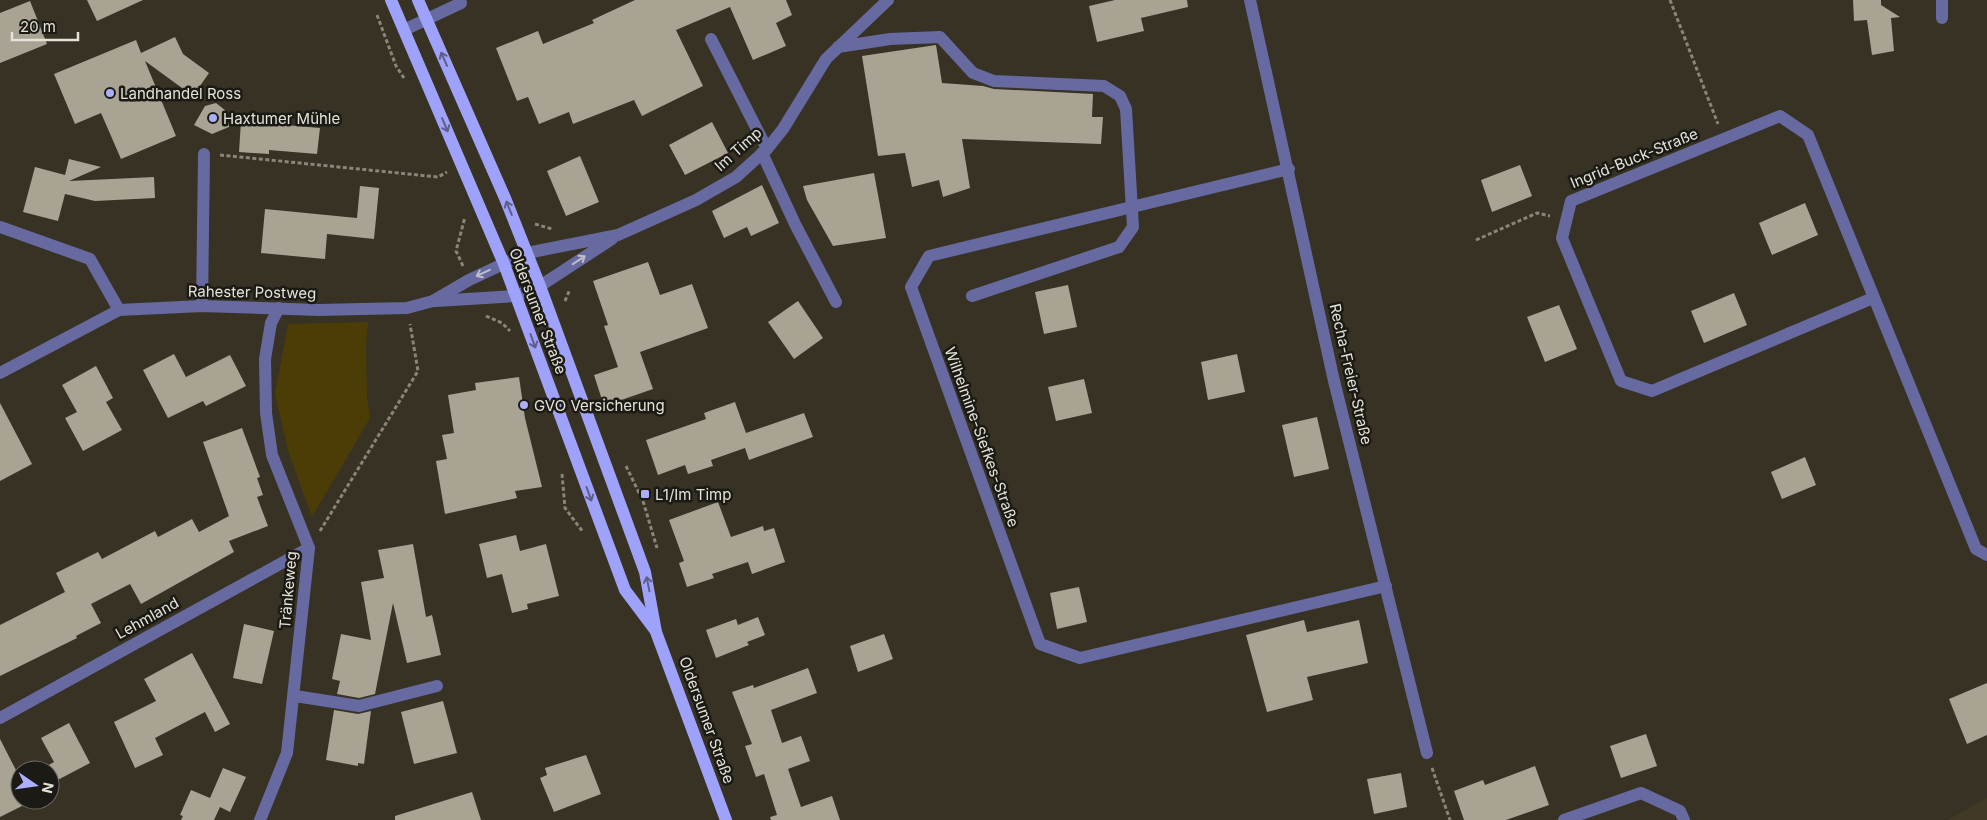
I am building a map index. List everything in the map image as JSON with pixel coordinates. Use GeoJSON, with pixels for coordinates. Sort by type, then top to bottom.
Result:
{"type":"FeatureCollection","features":[{"type":"Feature","properties":{"kind":"main road","name":"Oldersumer Straße"},"geometry":{"type":"LineString","coordinates":[[391,0],[504,264],[626,590],[656,632]]}},
{"type":"Feature","properties":{"kind":"main road","name":"Oldersumer Straße"},"geometry":{"type":"LineString","coordinates":[[418,0],[540,286],[645,572],[656,632],[726,820]]}},
{"type":"Feature","properties":{"kind":"street"},"geometry":{"type":"LineString","coordinates":[[404,30],[461,3],[459,0]]}},
{"type":"Feature","properties":{"kind":"street","name":"Im Timp"},"geometry":{"type":"LineString","coordinates":[[527,253],[618,235],[696,200],[736,177],[764,151],[783,129],[826,59],[888,0]]}},
{"type":"Feature","properties":{"kind":"street","name":"Recha-Freier-Straße"},"geometry":{"type":"LineString","coordinates":[[1250,0],[1289,169],[1334,381],[1427,753]]}},
{"type":"Feature","properties":{"kind":"street"},"geometry":{"type":"LineString","coordinates":[[1942,0],[1942,18]]}},
{"type":"Feature","properties":{"kind":"street"},"geometry":{"type":"LineString","coordinates":[[838,47],[890,39],[940,37],[973,74],[994,81],[1104,86],[1120,96],[1126,109],[1132,227],[1119,247],[972,296]]}},
{"type":"Feature","properties":{"kind":"street"},"geometry":{"type":"LineString","coordinates":[[711,39],[764,151],[792,219],[836,302]]}},
{"type":"Feature","properties":{"kind":"street","name":"Ingrid-Buck-Straße"},"geometry":{"type":"LineString","coordinates":[[1873,298],[1652,391],[1621,381],[1562,238],[1571,201],[1780,116],[1808,135],[1976,550],[1987,555]]}},
{"type":"Feature","properties":{"kind":"street"},"geometry":{"type":"LineString","coordinates":[[202,306],[204,154]]}},
{"type":"Feature","properties":{"kind":"street","name":"Wilhelmine-Siefkes-Straße"},"geometry":{"type":"LineString","coordinates":[[1289,169],[929,256],[911,287],[1040,644],[1080,658],[1386,586]]}},
{"type":"Feature","properties":{"kind":"street"},"geometry":{"type":"LineString","coordinates":[[0,227],[90,259],[119,310],[0,373]]}},
{"type":"Feature","properties":{"kind":"street"},"geometry":{"type":"LineString","coordinates":[[434,302],[516,296],[540,286],[618,235]]}},
{"type":"Feature","properties":{"kind":"street","name":"Rahester Postweg"},"geometry":{"type":"LineString","coordinates":[[119,310],[202,306],[319,310],[407,308],[434,302],[469,280],[527,253]]}},
{"type":"Feature","properties":{"kind":"street","name":"Tränkeweg"},"geometry":{"type":"LineString","coordinates":[[260,820],[287,753],[295,696],[309,548],[272,455],[266,414],[265,359],[271,323],[279,308]]}},
{"type":"Feature","properties":{"kind":"street","name":"Lehmland"},"geometry":{"type":"LineString","coordinates":[[0,718],[309,548]]}},
{"type":"Feature","properties":{"kind":"street"},"geometry":{"type":"LineString","coordinates":[[295,696],[359,706],[437,686]]}},
{"type":"Feature","properties":{"kind":"street"},"geometry":{"type":"LineString","coordinates":[[1564,820],[1641,793],[1680,811],[1684,820]]}},
{"type":"Feature","properties":{"kind":"path"},"geometry":{"type":"LineString","coordinates":[[1670,0],[1724,139]]}},
{"type":"Feature","properties":{"kind":"path"},"geometry":{"type":"LineString","coordinates":[[204,154],[438,176],[462,165]]}},
{"type":"Feature","properties":{"kind":"path"},"geometry":{"type":"LineString","coordinates":[[1476,240],[1537,213],[1566,220]]}},
{"type":"Feature","properties":{"kind":"path"},"geometry":{"type":"LineString","coordinates":[[456,251],[469,280]]}},
{"type":"Feature","properties":{"kind":"path"},"geometry":{"type":"LineString","coordinates":[[476,300],[481,313],[502,323],[512,334]]}},
{"type":"Feature","properties":{"kind":"path"},"geometry":{"type":"LineString","coordinates":[[309,548],[418,371],[407,308]]}},
{"type":"Feature","properties":{"kind":"path"},"geometry":{"type":"LineString","coordinates":[[561,465],[565,508],[587,537]]}},
{"type":"Feature","properties":{"kind":"path"},"geometry":{"type":"LineString","coordinates":[[1427,753],[1450,820]]}},
{"type":"Feature","properties":{"kind":"shaded area"},"geometry":{"type":"Polygon","coordinates":[[[368,322],[366,346],[367,397],[370,418],[312,517],[289,454],[275,394],[288,324],[368,322]]]}},
{"type":"Feature","properties":{"kind":"shaded area"},"geometry":{"type":"Polygon","coordinates":[[[1987,798],[1987,820],[1948,820],[1987,798]]]}},
{"type":"Feature","properties":{"kind":"building"},"geometry":{"type":"Polygon","coordinates":[[[87,0],[143,0],[97,21],[87,0]]]}},
{"type":"Feature","properties":{"kind":"building"},"geometry":{"type":"Polygon","coordinates":[[[635,0],[786,0],[792,15],[776,23],[786,46],[753,60],[730,7],[676,30],[703,86],[642,116],[634,100],[573,124],[569,112],[539,124],[528,97],[517,101],[496,48],[538,31],[543,44],[594,23],[592,20],[635,0]]]}},
{"type":"Feature","properties":{"kind":"building"},"geometry":{"type":"Polygon","coordinates":[[[1115,0],[1187,0],[1188,7],[1141,18],[1144,31],[1097,42],[1089,6],[1115,0]]]}},
{"type":"Feature","properties":{"kind":"building"},"geometry":{"type":"Polygon","coordinates":[[[1853,0],[1881,0],[1881,5],[1900,17],[1891,18],[1894,51],[1872,55],[1867,20],[1854,21],[1853,0]]]}},
{"type":"Feature","properties":{"kind":"building"},"geometry":{"type":"Polygon","coordinates":[[[30,1],[47,44],[0,63],[0,13],[30,1]]]}},
{"type":"Feature","properties":{"kind":"building","name":"Landhandel Ross"},"geometry":{"type":"Polygon","coordinates":[[[175,37],[183,54],[209,73],[193,96],[145,61],[176,136],[121,159],[101,113],[75,124],[54,74],[136,40],[141,53],[175,37]]]}},
{"type":"Feature","properties":{"kind":"building"},"geometry":{"type":"Polygon","coordinates":[[[936,45],[942,83],[983,86],[994,89],[1093,94],[1092,117],[1103,117],[1101,144],[962,139],[970,188],[943,197],[939,180],[912,187],[905,153],[878,156],[862,56],[936,45]]]}},
{"type":"Feature","properties":{"kind":"building","name":"Haxtumer Mühle"},"geometry":{"type":"Polygon","coordinates":[[[216,103],[226,111],[229,127],[212,134],[194,125],[205,106],[216,103]]]}},
{"type":"Feature","properties":{"kind":"building"},"geometry":{"type":"Polygon","coordinates":[[[241,121],[320,128],[317,154],[269,150],[269,154],[239,152],[241,121]]]}},
{"type":"Feature","properties":{"kind":"building"},"geometry":{"type":"Polygon","coordinates":[[[712,122],[728,153],[685,175],[669,145],[712,122]]]}},
{"type":"Feature","properties":{"kind":"building"},"geometry":{"type":"Polygon","coordinates":[[[580,156],[599,202],[566,216],[547,171],[580,156]]]}},
{"type":"Feature","properties":{"kind":"building"},"geometry":{"type":"Polygon","coordinates":[[[69,159],[101,167],[69,181],[154,177],[155,198],[95,201],[65,194],[58,221],[23,212],[35,167],[65,175],[69,159]]]}},
{"type":"Feature","properties":{"kind":"building"},"geometry":{"type":"Polygon","coordinates":[[[1520,165],[1532,196],[1492,212],[1481,180],[1520,165]]]}},
{"type":"Feature","properties":{"kind":"building"},"geometry":{"type":"Polygon","coordinates":[[[874,173],[886,238],[833,246],[807,200],[803,186],[874,173]]]}},
{"type":"Feature","properties":{"kind":"building"},"geometry":{"type":"Polygon","coordinates":[[[762,185],[779,223],[751,236],[747,227],[724,238],[712,211],[762,185]]]}},
{"type":"Feature","properties":{"kind":"building"},"geometry":{"type":"Polygon","coordinates":[[[360,186],[379,188],[374,239],[327,234],[325,259],[261,253],[265,209],[357,218],[360,186]]]}},
{"type":"Feature","properties":{"kind":"building"},"geometry":{"type":"Polygon","coordinates":[[[1805,203],[1818,235],[1772,255],[1759,223],[1805,203]]]}},
{"type":"Feature","properties":{"kind":"building"},"geometry":{"type":"Polygon","coordinates":[[[648,262],[660,295],[692,284],[708,328],[640,352],[653,389],[604,406],[594,375],[618,367],[604,326],[608,325],[593,281],[648,262]]]}},
{"type":"Feature","properties":{"kind":"building"},"geometry":{"type":"Polygon","coordinates":[[[1068,285],[1077,327],[1044,334],[1035,292],[1068,285]]]}},
{"type":"Feature","properties":{"kind":"building"},"geometry":{"type":"Polygon","coordinates":[[[1734,293],[1747,325],[1704,343],[1691,311],[1734,293]]]}},
{"type":"Feature","properties":{"kind":"building"},"geometry":{"type":"Polygon","coordinates":[[[798,301],[823,338],[794,359],[768,322],[798,301]]]}},
{"type":"Feature","properties":{"kind":"building"},"geometry":{"type":"Polygon","coordinates":[[[1559,305],[1577,349],[1545,362],[1527,317],[1559,305]]]}},
{"type":"Feature","properties":{"kind":"building"},"geometry":{"type":"Polygon","coordinates":[[[174,354],[186,377],[230,355],[246,386],[206,406],[203,401],[168,418],[143,370],[174,354]]]}},
{"type":"Feature","properties":{"kind":"building"},"geometry":{"type":"Polygon","coordinates":[[[1237,354],[1245,392],[1208,400],[1201,362],[1237,354]]]}},
{"type":"Feature","properties":{"kind":"building"},"geometry":{"type":"Polygon","coordinates":[[[96,366],[113,398],[106,402],[122,430],[83,451],[65,418],[77,412],[62,385],[96,366]]]}},
{"type":"Feature","properties":{"kind":"building"},"geometry":{"type":"Polygon","coordinates":[[[519,377],[525,418],[542,487],[515,491],[517,498],[445,514],[436,461],[447,459],[442,435],[454,433],[448,395],[476,390],[475,383],[519,377]]]}},
{"type":"Feature","properties":{"kind":"building"},"geometry":{"type":"Polygon","coordinates":[[[1084,379],[1092,413],[1056,421],[1048,387],[1084,379]]]}},
{"type":"Feature","properties":{"kind":"building"},"geometry":{"type":"Polygon","coordinates":[[[735,402],[746,433],[804,413],[813,437],[749,460],[745,448],[711,460],[713,466],[688,474],[685,465],[658,475],[646,440],[706,419],[704,413],[735,402]]]}},
{"type":"Feature","properties":{"kind":"building"},"geometry":{"type":"Polygon","coordinates":[[[0,403],[32,464],[0,481],[0,403]]]}},
{"type":"Feature","properties":{"kind":"building"},"geometry":{"type":"Polygon","coordinates":[[[1317,417],[1329,469],[1294,477],[1282,425],[1317,417]]]}},
{"type":"Feature","properties":{"kind":"building"},"geometry":{"type":"Polygon","coordinates":[[[242,428],[260,477],[257,478],[263,495],[257,497],[268,526],[229,541],[234,552],[141,604],[130,584],[91,604],[101,623],[76,636],[77,638],[0,676],[0,625],[65,592],[56,573],[98,552],[102,559],[155,531],[158,537],[192,519],[199,532],[229,516],[203,442],[242,428]]]}},
{"type":"Feature","properties":{"kind":"building"},"geometry":{"type":"Polygon","coordinates":[[[1805,457],[1816,485],[1782,499],[1771,472],[1805,457]]]}},
{"type":"Feature","properties":{"kind":"building"},"geometry":{"type":"Polygon","coordinates":[[[718,502],[731,537],[763,526],[764,531],[774,528],[785,562],[752,574],[748,562],[712,574],[714,578],[687,587],[679,563],[684,561],[669,520],[718,502]]]}},
{"type":"Feature","properties":{"kind":"building"},"geometry":{"type":"Polygon","coordinates":[[[516,535],[520,551],[546,544],[559,596],[527,604],[528,609],[512,613],[502,574],[487,578],[479,544],[516,535]]]}},
{"type":"Feature","properties":{"kind":"building"},"geometry":{"type":"Polygon","coordinates":[[[413,544],[426,617],[432,615],[441,655],[407,663],[393,603],[375,694],[359,698],[337,694],[340,681],[332,679],[341,634],[371,640],[361,582],[384,578],[378,550],[413,544]]]}},
{"type":"Feature","properties":{"kind":"building"},"geometry":{"type":"Polygon","coordinates":[[[1079,587],[1087,622],[1057,629],[1050,593],[1079,587]]]}},
{"type":"Feature","properties":{"kind":"building"},"geometry":{"type":"Polygon","coordinates":[[[758,617],[765,635],[747,642],[749,645],[716,658],[706,630],[736,619],[738,625],[758,617]]]}},
{"type":"Feature","properties":{"kind":"building"},"geometry":{"type":"Polygon","coordinates":[[[1304,620],[1307,632],[1359,620],[1368,663],[1307,677],[1313,700],[1267,712],[1246,635],[1304,620]]]}},
{"type":"Feature","properties":{"kind":"building"},"geometry":{"type":"Polygon","coordinates":[[[244,624],[274,631],[262,684],[233,678],[244,624]]]}},
{"type":"Feature","properties":{"kind":"building"},"geometry":{"type":"Polygon","coordinates":[[[884,634],[893,659],[858,672],[850,646],[884,634]]]}},
{"type":"Feature","properties":{"kind":"building"},"geometry":{"type":"Polygon","coordinates":[[[192,653],[230,724],[215,732],[205,712],[155,738],[163,755],[135,768],[114,722],[156,701],[144,679],[192,653]]]}},
{"type":"Feature","properties":{"kind":"building"},"geometry":{"type":"Polygon","coordinates":[[[808,668],[817,693],[771,710],[782,743],[801,736],[810,761],[788,769],[801,807],[832,796],[840,820],[771,820],[770,817],[777,815],[764,774],[756,777],[745,746],[752,744],[732,692],[753,685],[754,688],[808,668]]]}},
{"type":"Feature","properties":{"kind":"building"},"geometry":{"type":"Polygon","coordinates":[[[1987,683],[1987,735],[1967,744],[1949,699],[1987,683]]]}},
{"type":"Feature","properties":{"kind":"building"},"geometry":{"type":"Polygon","coordinates":[[[443,701],[457,753],[414,764],[401,712],[443,701]]]}},
{"type":"Feature","properties":{"kind":"building"},"geometry":{"type":"Polygon","coordinates":[[[334,710],[358,714],[371,711],[364,764],[358,763],[358,766],[326,760],[334,710]]]}},
{"type":"Feature","properties":{"kind":"building"},"geometry":{"type":"Polygon","coordinates":[[[69,723],[90,763],[60,779],[60,760],[53,760],[41,738],[69,723]]]}},
{"type":"Feature","properties":{"kind":"building"},"geometry":{"type":"Polygon","coordinates":[[[1646,734],[1657,766],[1621,778],[1610,746],[1646,734]]]}},
{"type":"Feature","properties":{"kind":"building"},"geometry":{"type":"Polygon","coordinates":[[[0,739],[11,760],[10,810],[14,810],[0,817],[0,739]]]}},
{"type":"Feature","properties":{"kind":"building"},"geometry":{"type":"Polygon","coordinates":[[[586,755],[601,794],[554,812],[540,778],[547,775],[545,768],[586,755]]]}},
{"type":"Feature","properties":{"kind":"building"},"geometry":{"type":"Polygon","coordinates":[[[1535,766],[1549,805],[1506,820],[1464,820],[1454,791],[1483,780],[1485,785],[1535,766]]]}},
{"type":"Feature","properties":{"kind":"building"},"geometry":{"type":"Polygon","coordinates":[[[223,768],[246,777],[230,812],[220,807],[214,820],[181,820],[183,816],[180,815],[191,790],[210,798],[223,768]]]}},
{"type":"Feature","properties":{"kind":"building"},"geometry":{"type":"Polygon","coordinates":[[[1401,773],[1407,807],[1374,814],[1367,779],[1401,773]]]}},
{"type":"Feature","properties":{"kind":"building"},"geometry":{"type":"Polygon","coordinates":[[[472,792],[481,820],[395,820],[395,816],[472,792]]]}},
{"type":"Feature","properties":{"kind":"place","name":"Landhandel Ross"},"geometry":{"type":"Point","coordinates":[110,93]}},
{"type":"Feature","properties":{"kind":"place","name":"Haxtumer Mühle"},"geometry":{"type":"Point","coordinates":[213,118]}},
{"type":"Feature","properties":{"kind":"place","name":"GVO Versicherung"},"geometry":{"type":"Point","coordinates":[524,405]}},
{"type":"Feature","properties":{"kind":"place","name":"L1/Im Timp"},"geometry":{"type":"Point","coordinates":[645,494]}}]}
